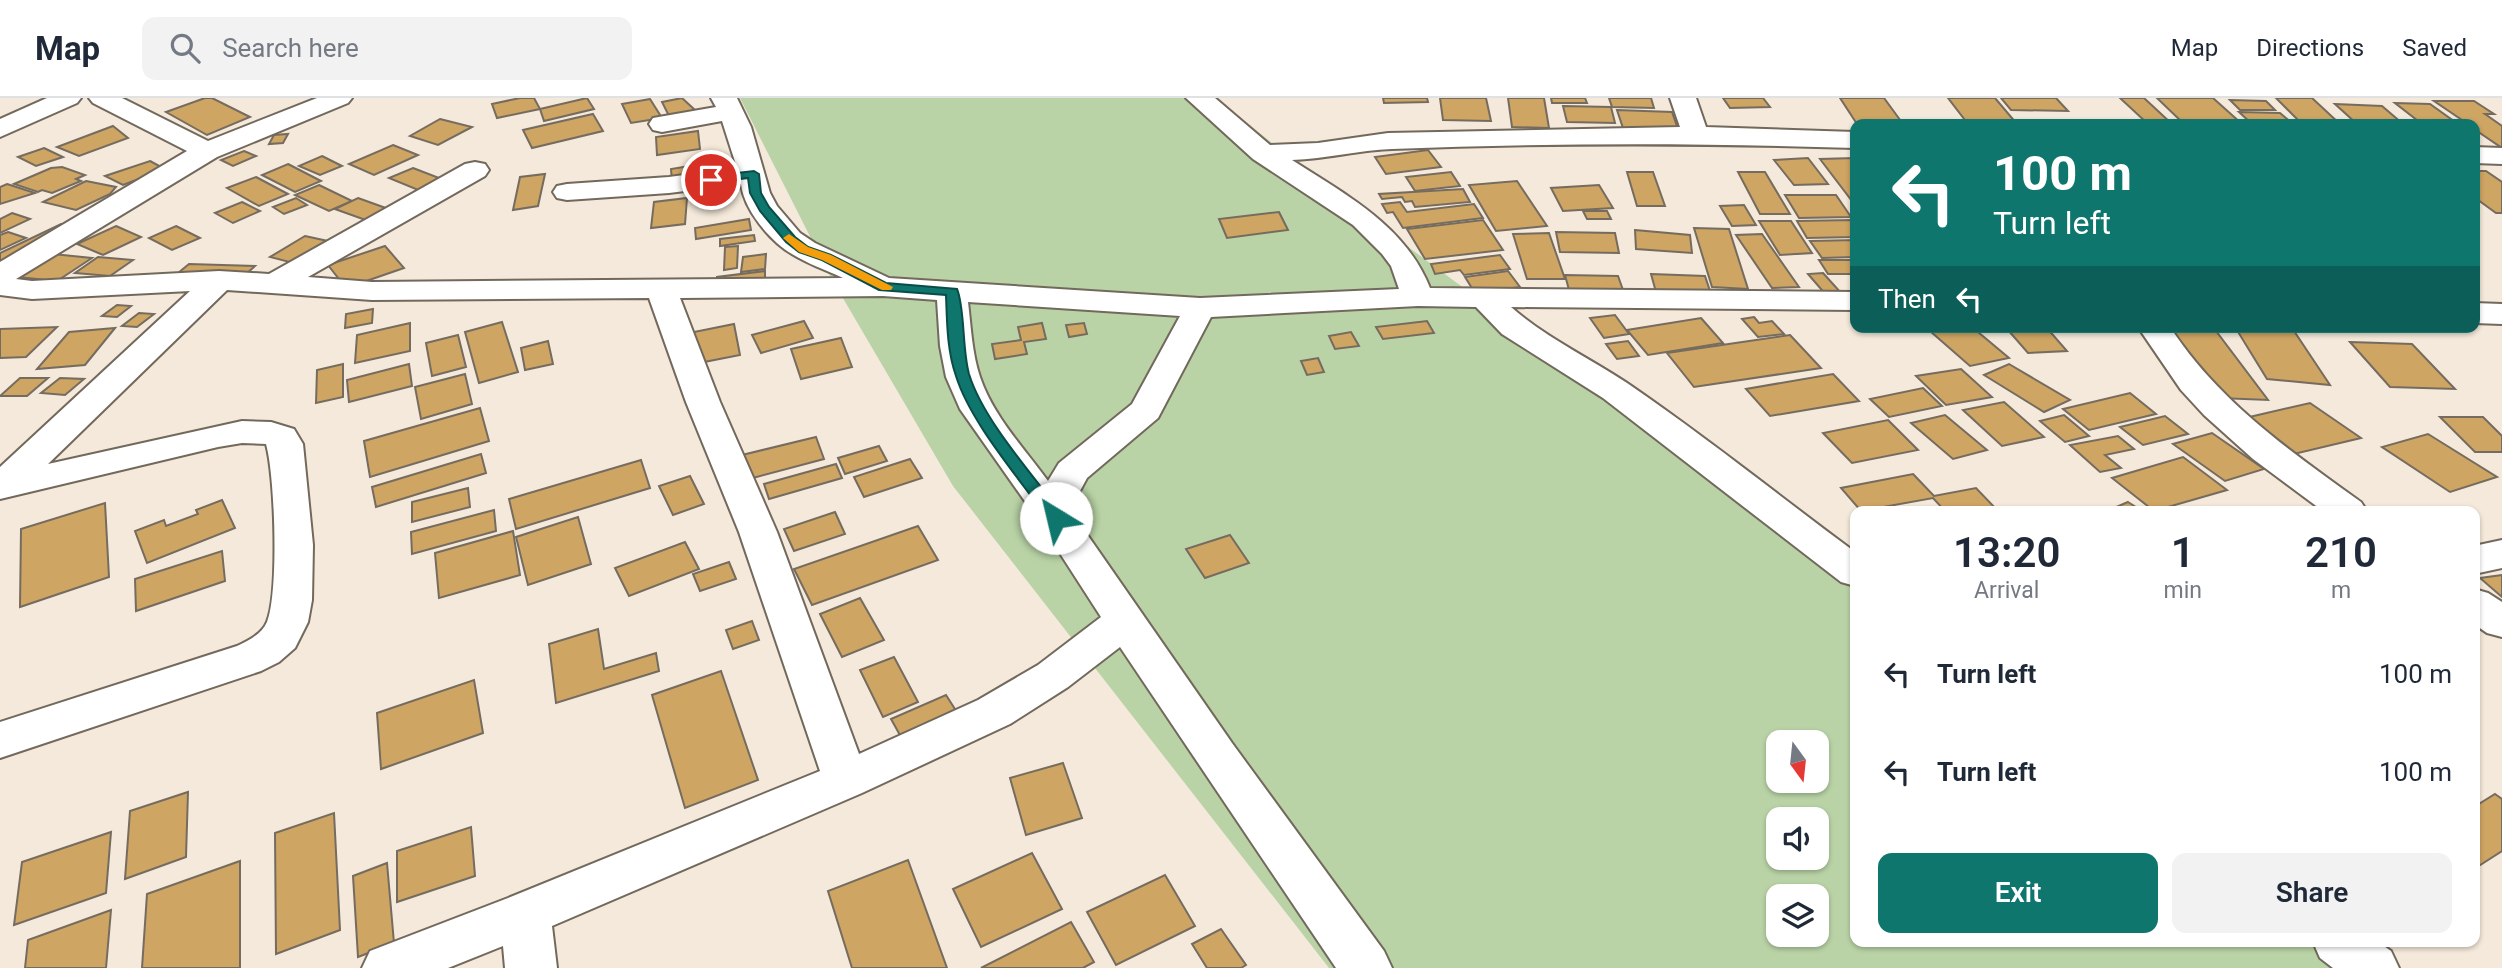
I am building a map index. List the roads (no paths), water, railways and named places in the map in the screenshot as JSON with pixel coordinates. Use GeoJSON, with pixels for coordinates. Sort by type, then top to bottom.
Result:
{"type":"FeatureCollection","features":[{"type":"Feature","properties":{"kind":"street"},"geometry":{"type":"LineString","coordinates":[[0,129],[68,98]]}},
{"type":"Feature","properties":{"kind":"street"},"geometry":{"type":"LineString","coordinates":[[102,98],[207,151]]}},
{"type":"Feature","properties":{"kind":"street"},"geometry":{"type":"LineString","coordinates":[[0,275],[207,151],[339,98]]}},
{"type":"Feature","properties":{"kind":"street"},"geometry":{"type":"LineString","coordinates":[[1199,98],[1228,120],[1263,153],[1340,202],[1373,229],[1393,248],[1406,267],[1418,297]]}},
{"type":"Feature","properties":{"kind":"street"},"geometry":{"type":"LineString","coordinates":[[1684,98],[1696,135]]}},
{"type":"Feature","properties":{"kind":"street"},"geometry":{"type":"LineString","coordinates":[[662,124],[728,105],[754,174],[755,193],[764,209],[790,239],[804,250],[827,258],[883,287]]}},
{"type":"Feature","properties":{"kind":"street"},"geometry":{"type":"LineString","coordinates":[[1263,153],[1318,150],[1388,141],[1696,135],[1850,140]]}},
{"type":"Feature","properties":{"kind":"street"},"geometry":{"type":"LineString","coordinates":[[2480,155],[2502,156]]}},
{"type":"Feature","properties":{"kind":"street"},"geometry":{"type":"LineString","coordinates":[[274,284],[475,170]]}},
{"type":"Feature","properties":{"kind":"street"},"geometry":{"type":"LineString","coordinates":[[567,192],[669,185],[754,174]]}},
{"type":"Feature","properties":{"kind":"street"},"geometry":{"type":"LineString","coordinates":[[0,487],[219,280]]}},
{"type":"Feature","properties":{"kind":"street"},"geometry":{"type":"LineString","coordinates":[[0,286],[32,290],[219,280],[372,291],[883,287],[1200,308],[1418,297],[1850,301]]}},
{"type":"Feature","properties":{"kind":"street"},"geometry":{"type":"LineString","coordinates":[[661,288],[703,402],[758,532],[846,780]]}},
{"type":"Feature","properties":{"kind":"street"},"geometry":{"type":"LineString","coordinates":[[952,292],[956,346],[963,377],[972,398],[1261,821],[1366,968]]}},
{"type":"Feature","properties":{"kind":"street"},"geometry":{"type":"LineString","coordinates":[[1485,299],[1512,328],[1603,383],[1850,568]]}},
{"type":"Feature","properties":{"kind":"street"},"geometry":{"type":"LineString","coordinates":[[1056,518],[1061,491],[1072,471],[1146,410],[1200,308]]}},
{"type":"Feature","properties":{"kind":"street"},"geometry":{"type":"LineString","coordinates":[[2480,313],[2502,314]]}},
{"type":"Feature","properties":{"kind":"street"},"geometry":{"type":"LineString","coordinates":[[2158,333],[2189,382],[2240,432],[2341,506]]}},
{"type":"Feature","properties":{"kind":"street"},"geometry":{"type":"LineString","coordinates":[[0,487],[218,436],[271,433],[281,437],[285,443],[294,583],[286,628],[263,652],[234,665],[0,740]]}},
{"type":"Feature","properties":{"kind":"street"},"geometry":{"type":"LineString","coordinates":[[2480,560],[2502,554]]}},
{"type":"Feature","properties":{"kind":"street"},"geometry":{"type":"LineString","coordinates":[[2480,607],[2502,622]]}},
{"type":"Feature","properties":{"kind":"street"},"geometry":{"type":"LineString","coordinates":[[388,968],[526,914],[846,780],[994,712],[1053,676],[1125,621]]}},
{"type":"Feature","properties":{"kind":"street"},"geometry":{"type":"LineString","coordinates":[[526,914],[531,968]]}},
{"type":"Feature","properties":{"kind":"street"},"geometry":{"type":"LineString","coordinates":[[2345,947],[2373,968]]}}]}
